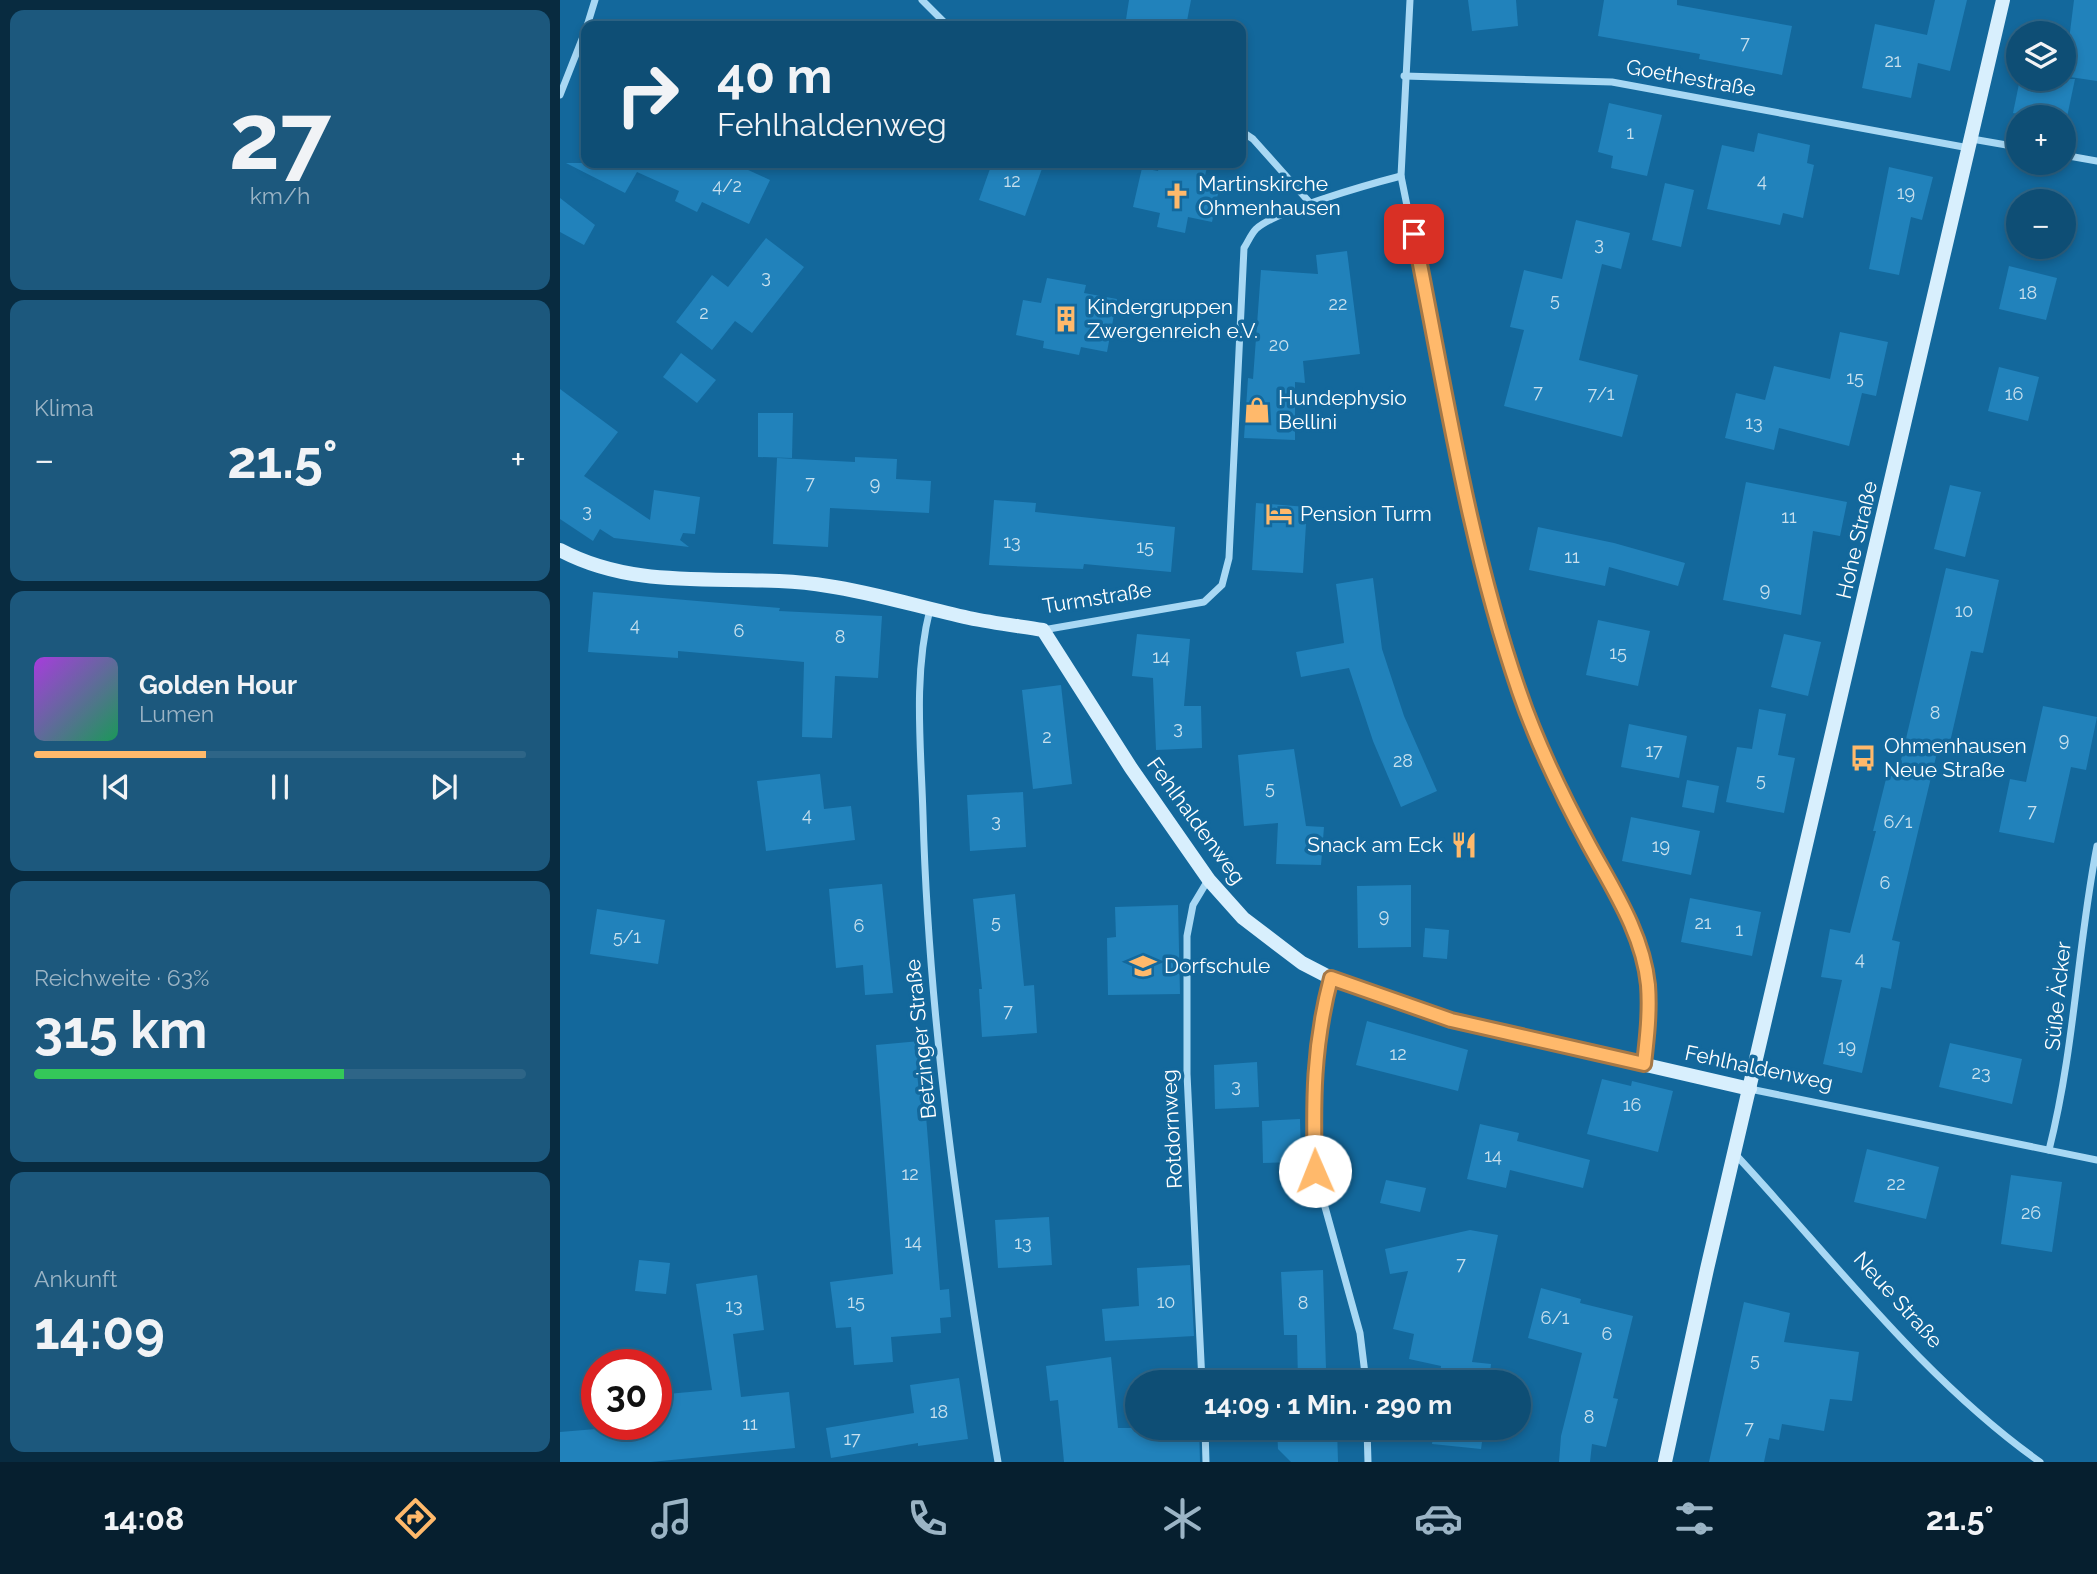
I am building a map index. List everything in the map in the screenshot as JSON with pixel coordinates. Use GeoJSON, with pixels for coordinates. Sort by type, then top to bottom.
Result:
{"type":"FeatureCollection","features":[{"type":"Feature","properties":{"kind":"main road","name":"Hohe Straße"},"geometry":{"type":"LineString","coordinates":[[1750,1089],[2003,0]]}},
{"type":"Feature","properties":{"kind":"main road","name":"Turmstraße"},"geometry":{"type":"LineString","coordinates":[[560,550],[605,569],[653,579],[789,581],[855,591],[930,609],[1043,630]]}},
{"type":"Feature","properties":{"kind":"main road","name":"Fehlhaldenweg"},"geometry":{"type":"LineString","coordinates":[[1043,630],[1130,768],[1209,880],[1243,918],[1302,963],[1331,978],[1451,1020],[1750,1089]]}},
{"type":"Feature","properties":{"kind":"main road"},"geometry":{"type":"LineString","coordinates":[[1665,1462],[1750,1089]]}},
{"type":"Feature","properties":{"kind":"street"},"geometry":{"type":"LineString","coordinates":[[589,21],[595,0]]}},
{"type":"Feature","properties":{"kind":"street"},"geometry":{"type":"LineString","coordinates":[[922,0],[943,21]]}},
{"type":"Feature","properties":{"kind":"street"},"geometry":{"type":"LineString","coordinates":[[1410,0],[1404,76],[1401,176],[1471,524],[1491,604],[1520,694],[1587,842],[1621,903],[1641,950],[1648,984],[1649,1015],[1644,1064]]}},
{"type":"Feature","properties":{"kind":"street"},"geometry":{"type":"LineString","coordinates":[[560,95],[581,42]]}},
{"type":"Feature","properties":{"kind":"street","name":"Goethestraße"},"geometry":{"type":"LineString","coordinates":[[1404,76],[1612,82],[1970,143],[2006,146]]}},
{"type":"Feature","properties":{"kind":"street"},"geometry":{"type":"LineString","coordinates":[[1246,134],[1311,204]]}},
{"type":"Feature","properties":{"kind":"street"},"geometry":{"type":"LineString","coordinates":[[2076,157],[2097,161]]}},
{"type":"Feature","properties":{"kind":"street","name":"Turmstraße"},"geometry":{"type":"LineString","coordinates":[[1043,630],[1204,602],[1222,585],[1229,558],[1244,247],[1256,229],[1265,224],[1311,204],[1401,176]]}},
{"type":"Feature","properties":{"kind":"street","name":"Betzinger Straße"},"geometry":{"type":"LineString","coordinates":[[930,609],[922,649],[919,697],[930,969],[964,1258],[998,1462]]}},
{"type":"Feature","properties":{"kind":"street","name":"Süße Äcker"},"geometry":{"type":"LineString","coordinates":[[2049,1150],[2069,1060],[2085,906],[2097,846]]}},
{"type":"Feature","properties":{"kind":"street","name":"Rotdornweg"},"geometry":{"type":"LineString","coordinates":[[1201,1370],[1187,1074],[1187,936],[1193,905],[1209,880]]}},
{"type":"Feature","properties":{"kind":"street"},"geometry":{"type":"LineString","coordinates":[[1331,978],[1319,1024],[1315,1062],[1315,1171],[1358,1324],[1364,1370]]}},
{"type":"Feature","properties":{"kind":"street","name":"Fehlhaldenweg"},"geometry":{"type":"LineString","coordinates":[[1750,1089],[2097,1160]]}},
{"type":"Feature","properties":{"kind":"street","name":"Neue Straße"},"geometry":{"type":"LineString","coordinates":[[1735,1154],[1925,1362],[1992,1426],[2040,1462]]}},
{"type":"Feature","properties":{"kind":"street"},"geometry":{"type":"LineString","coordinates":[[1205,1440],[1206,1462]]}},
{"type":"Feature","properties":{"kind":"street"},"geometry":{"type":"LineString","coordinates":[[1367,1440],[1368,1462]]}},
{"type":"Feature","properties":{"kind":"building"},"geometry":{"type":"Polygon","coordinates":[[[1129,0],[1191,0],[1187,21],[1126,21],[1129,0]]]}},
{"type":"Feature","properties":{"kind":"building"},"geometry":{"type":"Polygon","coordinates":[[[1468,0],[1516,0],[1518,26],[1472,31],[1468,0]]]}},
{"type":"Feature","properties":{"kind":"building"},"geometry":{"type":"Polygon","coordinates":[[[1604,0],[1677,0],[1677,5],[1792,26],[1782,75],[1699,59],[1700,54],[1598,36],[1604,0]]]}},
{"type":"Feature","properties":{"kind":"building"},"geometry":{"type":"Polygon","coordinates":[[[1935,0],[1967,0],[1950,71],[1918,63],[1911,98],[1862,88],[1875,24],[1927,35],[1935,0]]]}},
{"type":"Feature","properties":{"kind":"building"},"geometry":{"type":"Polygon","coordinates":[[[2074,0],[2097,0],[2097,81],[2076,78],[2076,21],[2071,21],[2074,0]]]}},
{"type":"Feature","properties":{"kind":"building"},"geometry":{"type":"Polygon","coordinates":[[[2018,91],[2072,91],[2070,105],[2015,105],[2018,91]]]}},
{"type":"Feature","properties":{"kind":"building"},"geometry":{"type":"Polygon","coordinates":[[[1609,103],[1662,115],[1647,176],[1611,168],[1613,156],[1598,152],[1609,103]]]}},
{"type":"Feature","properties":{"kind":"building"},"geometry":{"type":"Polygon","coordinates":[[[1758,133],[1810,145],[1807,163],[1814,165],[1803,218],[1783,213],[1780,225],[1707,209],[1722,145],[1754,152],[1758,133]]]}},
{"type":"Feature","properties":{"kind":"building"},"geometry":{"type":"Polygon","coordinates":[[[566,163],[581,163],[581,168],[744,168],[770,180],[749,224],[702,202],[697,212],[675,201],[679,191],[637,172],[625,193],[566,163]]]}},
{"type":"Feature","properties":{"kind":"building"},"geometry":{"type":"Polygon","coordinates":[[[1889,167],[1933,177],[1922,220],[1911,217],[1899,275],[1869,269],[1889,167]]]}},
{"type":"Feature","properties":{"kind":"building"},"geometry":{"type":"Polygon","coordinates":[[[990,168],[1042,168],[1025,216],[979,200],[990,168]]]}},
{"type":"Feature","properties":{"kind":"building","name":"Martinskirche Ohmenhausen"},"geometry":{"type":"Polygon","coordinates":[[[1142,168],[1158,171],[1159,168],[1207,168],[1204,180],[1220,184],[1212,222],[1188,217],[1185,233],[1157,227],[1160,213],[1133,207],[1142,168]]]}},
{"type":"Feature","properties":{"kind":"building"},"geometry":{"type":"Polygon","coordinates":[[[1665,183],[1694,190],[1681,247],[1652,240],[1665,183]]]}},
{"type":"Feature","properties":{"kind":"building"},"geometry":{"type":"Polygon","coordinates":[[[560,198],[595,225],[584,245],[560,232],[560,198]]]}},
{"type":"Feature","properties":{"kind":"building"},"geometry":{"type":"Polygon","coordinates":[[[1576,220],[1630,233],[1621,269],[1602,264],[1579,360],[1638,375],[1622,437],[1504,406],[1524,330],[1510,327],[1524,270],[1562,279],[1576,220]]]}},
{"type":"Feature","properties":{"kind":"building"},"geometry":{"type":"Polygon","coordinates":[[[766,238],[804,267],[752,333],[735,321],[712,350],[676,322],[712,275],[728,287],[766,238]]]}},
{"type":"Feature","properties":{"kind":"building"},"geometry":{"type":"Polygon","coordinates":[[[1347,251],[1360,354],[1303,361],[1305,383],[1295,382],[1295,440],[1244,438],[1248,378],[1253,379],[1261,270],[1318,274],[1316,255],[1347,251]]]}},
{"type":"Feature","properties":{"kind":"building"},"geometry":{"type":"Polygon","coordinates":[[[2009,266],[2057,278],[2046,320],[1999,309],[2009,266]]]}},
{"type":"Feature","properties":{"kind":"building","name":"Kindergruppen Zwergenreich e.V."},"geometry":{"type":"Polygon","coordinates":[[[1047,278],[1086,285],[1084,293],[1117,299],[1107,352],[1081,347],[1079,355],[1043,348],[1044,341],[1016,335],[1023,300],[1041,303],[1047,278]]]}},
{"type":"Feature","properties":{"kind":"building"},"geometry":{"type":"Polygon","coordinates":[[[1840,332],[1888,342],[1876,396],[1862,393],[1849,446],[1779,428],[1774,450],[1725,438],[1736,393],[1765,400],[1774,366],[1830,379],[1840,332]]]}},
{"type":"Feature","properties":{"kind":"building"},"geometry":{"type":"Polygon","coordinates":[[[681,353],[716,380],[697,403],[663,377],[681,353]]]}},
{"type":"Feature","properties":{"kind":"building"},"geometry":{"type":"Polygon","coordinates":[[[1999,367],[2039,377],[2028,421],[1988,411],[1999,367]]]}},
{"type":"Feature","properties":{"kind":"building"},"geometry":{"type":"Polygon","coordinates":[[[560,389],[618,432],[584,476],[650,520],[654,490],[700,497],[695,534],[683,533],[680,540],[689,547],[614,538],[600,529],[593,541],[560,519],[560,389]]]}},
{"type":"Feature","properties":{"kind":"building"},"geometry":{"type":"Polygon","coordinates":[[[758,413],[793,413],[792,458],[758,457],[758,413]]]}},
{"type":"Feature","properties":{"kind":"building"},"geometry":{"type":"Polygon","coordinates":[[[855,457],[897,459],[896,479],[931,481],[929,513],[830,508],[828,547],[773,544],[777,458],[855,462],[855,457]]]}},
{"type":"Feature","properties":{"kind":"building"},"geometry":{"type":"Polygon","coordinates":[[[1746,482],[1847,502],[1840,536],[1813,531],[1801,615],[1723,600],[1746,482]]]}},
{"type":"Feature","properties":{"kind":"building"},"geometry":{"type":"Polygon","coordinates":[[[1950,485],[1981,492],[1965,557],[1934,549],[1950,485]]]}},
{"type":"Feature","properties":{"kind":"building"},"geometry":{"type":"Polygon","coordinates":[[[994,500],[1036,503],[1035,512],[1175,527],[1171,572],[1084,564],[1083,569],[989,565],[994,500]]]}},
{"type":"Feature","properties":{"kind":"building"},"geometry":{"type":"Polygon","coordinates":[[[1256,503],[1307,507],[1303,573],[1252,570],[1256,503]]]}},
{"type":"Feature","properties":{"kind":"building"},"geometry":{"type":"Polygon","coordinates":[[[1538,527],[1614,543],[1685,563],[1678,586],[1609,567],[1605,586],[1529,570],[1538,527]]]}},
{"type":"Feature","properties":{"kind":"building"},"geometry":{"type":"Polygon","coordinates":[[[1946,568],[1999,580],[1983,653],[1971,651],[1950,742],[1940,740],[1892,940],[1900,942],[1891,989],[1881,987],[1862,1073],[1823,1064],[1842,980],[1821,977],[1830,929],[1850,933],[1887,775],[1897,777],[1946,568]]]}},
{"type":"Feature","properties":{"kind":"building"},"geometry":{"type":"Polygon","coordinates":[[[1373,578],[1382,649],[1404,716],[1437,791],[1401,807],[1373,741],[1349,668],[1301,677],[1296,652],[1344,643],[1336,584],[1373,578]]]}},
{"type":"Feature","properties":{"kind":"building"},"geometry":{"type":"Polygon","coordinates":[[[593,592],[780,608],[779,611],[882,616],[878,678],[835,676],[832,738],[802,737],[804,662],[678,651],[678,658],[588,652],[593,592]]]}},
{"type":"Feature","properties":{"kind":"building"},"geometry":{"type":"Polygon","coordinates":[[[1598,620],[1650,631],[1638,686],[1586,675],[1598,620]]]}},
{"type":"Feature","properties":{"kind":"building"},"geometry":{"type":"Polygon","coordinates":[[[1137,634],[1190,639],[1184,706],[1201,706],[1202,748],[1156,750],[1153,678],[1132,676],[1137,634]]]}},
{"type":"Feature","properties":{"kind":"building"},"geometry":{"type":"Polygon","coordinates":[[[1784,634],[1821,642],[1808,696],[1771,687],[1784,634]]]}},
{"type":"Feature","properties":{"kind":"building"},"geometry":{"type":"Polygon","coordinates":[[[1061,685],[1072,784],[1033,789],[1022,690],[1061,685]]]}},
{"type":"Feature","properties":{"kind":"building"},"geometry":{"type":"Polygon","coordinates":[[[2043,706],[2097,717],[2086,770],[2071,767],[2054,843],[1999,832],[2010,779],[2026,782],[2043,706]]]}},
{"type":"Feature","properties":{"kind":"building"},"geometry":{"type":"Polygon","coordinates":[[[1759,709],[1786,714],[1778,755],[1795,758],[1784,813],[1726,802],[1737,747],[1752,749],[1759,709]]]}},
{"type":"Feature","properties":{"kind":"building"},"geometry":{"type":"Polygon","coordinates":[[[1629,724],[1687,736],[1679,778],[1621,767],[1629,724]]]}},
{"type":"Feature","properties":{"kind":"building"},"geometry":{"type":"Polygon","coordinates":[[[1294,749],[1306,826],[1324,827],[1321,865],[1276,864],[1278,823],[1244,826],[1238,755],[1294,749]]]}},
{"type":"Feature","properties":{"kind":"building"},"geometry":{"type":"Polygon","coordinates":[[[820,774],[824,809],[851,806],[855,840],[766,851],[757,781],[820,774]]]}},
{"type":"Feature","properties":{"kind":"building"},"geometry":{"type":"Polygon","coordinates":[[[1687,780],[1719,786],[1714,813],[1682,807],[1687,780]]]}},
{"type":"Feature","properties":{"kind":"building"},"geometry":{"type":"Polygon","coordinates":[[[1023,792],[1026,847],[970,851],[967,795],[1023,792]]]}},
{"type":"Feature","properties":{"kind":"building"},"geometry":{"type":"Polygon","coordinates":[[[1631,817],[1700,831],[1691,875],[1622,861],[1631,817]]]}},
{"type":"Feature","properties":{"kind":"building"},"geometry":{"type":"Polygon","coordinates":[[[882,884],[893,993],[865,995],[863,965],[836,968],[829,889],[882,884]]]}},
{"type":"Feature","properties":{"kind":"building"},"geometry":{"type":"Polygon","coordinates":[[[1411,885],[1411,947],[1358,948],[1357,886],[1411,885]]]}},
{"type":"Feature","properties":{"kind":"building"},"geometry":{"type":"Polygon","coordinates":[[[1015,894],[1024,986],[1034,985],[1037,1033],[982,1037],[979,989],[982,989],[973,899],[1015,894]]]}},
{"type":"Feature","properties":{"kind":"building"},"geometry":{"type":"Polygon","coordinates":[[[1690,898],[1761,912],[1752,956],[1681,942],[1690,898]]]}},
{"type":"Feature","properties":{"kind":"building","name":"Dorfschule"},"geometry":{"type":"Polygon","coordinates":[[[1178,905],[1180,994],[1108,995],[1107,938],[1116,937],[1115,907],[1178,905]]]}},
{"type":"Feature","properties":{"kind":"building"},"geometry":{"type":"Polygon","coordinates":[[[597,909],[665,920],[658,964],[590,954],[597,909]]]}},
{"type":"Feature","properties":{"kind":"building"},"geometry":{"type":"Polygon","coordinates":[[[1425,928],[1449,930],[1447,959],[1423,957],[1425,928]]]}},
{"type":"Feature","properties":{"kind":"building"},"geometry":{"type":"Polygon","coordinates":[[[1367,1021],[1468,1050],[1458,1091],[1356,1065],[1367,1021]]]}},
{"type":"Feature","properties":{"kind":"building"},"geometry":{"type":"Polygon","coordinates":[[[920,1041],[940,1290],[949,1289],[951,1317],[940,1318],[941,1333],[891,1337],[893,1362],[854,1365],[851,1327],[836,1328],[830,1282],[893,1274],[876,1045],[920,1041]]]}},
{"type":"Feature","properties":{"kind":"building"},"geometry":{"type":"Polygon","coordinates":[[[1950,1043],[2022,1059],[2012,1104],[1939,1087],[1950,1043]]]}},
{"type":"Feature","properties":{"kind":"building"},"geometry":{"type":"Polygon","coordinates":[[[1257,1062],[1259,1107],[1215,1109],[1214,1065],[1257,1062]]]}},
{"type":"Feature","properties":{"kind":"building"},"geometry":{"type":"Polygon","coordinates":[[[1602,1079],[1631,1086],[1632,1081],[1673,1091],[1658,1152],[1587,1134],[1602,1079]]]}},
{"type":"Feature","properties":{"kind":"building"},"geometry":{"type":"Polygon","coordinates":[[[1300,1119],[1301,1162],[1263,1163],[1262,1121],[1300,1119]]]}},
{"type":"Feature","properties":{"kind":"building"},"geometry":{"type":"Polygon","coordinates":[[[1480,1124],[1519,1133],[1517,1141],[1590,1160],[1583,1188],[1510,1170],[1506,1188],[1467,1179],[1480,1124]]]}},
{"type":"Feature","properties":{"kind":"building"},"geometry":{"type":"Polygon","coordinates":[[[1867,1149],[1939,1167],[1926,1219],[1854,1202],[1867,1149]]]}},
{"type":"Feature","properties":{"kind":"building"},"geometry":{"type":"Polygon","coordinates":[[[2011,1175],[2062,1182],[2052,1252],[2001,1244],[2011,1175]]]}},
{"type":"Feature","properties":{"kind":"building"},"geometry":{"type":"Polygon","coordinates":[[[1386,1180],[1426,1188],[1420,1212],[1380,1203],[1386,1180]]]}},
{"type":"Feature","properties":{"kind":"building"},"geometry":{"type":"Polygon","coordinates":[[[1049,1217],[1052,1265],[998,1268],[995,1220],[1049,1217]]]}},
{"type":"Feature","properties":{"kind":"building"},"geometry":{"type":"Polygon","coordinates":[[[1470,1230],[1498,1235],[1472,1362],[1491,1364],[1490,1370],[1440,1370],[1441,1366],[1409,1359],[1414,1334],[1393,1329],[1408,1271],[1390,1274],[1385,1249],[1470,1230]]]}},
{"type":"Feature","properties":{"kind":"building"},"geometry":{"type":"Polygon","coordinates":[[[639,1260],[670,1263],[666,1294],[635,1291],[639,1260]]]}},
{"type":"Feature","properties":{"kind":"building"},"geometry":{"type":"Polygon","coordinates":[[[1190,1265],[1194,1336],[1105,1341],[1102,1309],[1139,1306],[1137,1268],[1190,1265]]]}},
{"type":"Feature","properties":{"kind":"building"},"geometry":{"type":"Polygon","coordinates":[[[1323,1270],[1326,1369],[1335,1370],[1298,1370],[1297,1335],[1284,1335],[1281,1272],[1323,1270]]]}},
{"type":"Feature","properties":{"kind":"building"},"geometry":{"type":"Polygon","coordinates":[[[757,1275],[764,1330],[733,1334],[741,1397],[789,1392],[795,1448],[651,1462],[560,1462],[560,1432],[581,1430],[581,1440],[672,1440],[672,1394],[712,1390],[696,1284],[757,1275]]]}},
{"type":"Feature","properties":{"kind":"building"},"geometry":{"type":"Polygon","coordinates":[[[1541,1288],[1581,1299],[1580,1303],[1633,1316],[1613,1398],[1618,1399],[1606,1447],[1592,1444],[1590,1462],[1559,1462],[1561,1436],[1582,1353],[1528,1338],[1541,1288]]]}},
{"type":"Feature","properties":{"kind":"building"},"geometry":{"type":"Polygon","coordinates":[[[1744,1302],[1790,1313],[1784,1342],[1859,1352],[1852,1401],[1830,1399],[1824,1431],[1782,1424],[1779,1440],[1769,1438],[1764,1462],[1709,1462],[1744,1302]]]}},
{"type":"Feature","properties":{"kind":"building"},"geometry":{"type":"Polygon","coordinates":[[[1111,1357],[1118,1428],[1125,1428],[1125,1440],[1199,1440],[1200,1462],[1064,1462],[1058,1400],[1050,1401],[1046,1366],[1111,1357]]]}},
{"type":"Feature","properties":{"kind":"building"},"geometry":{"type":"Polygon","coordinates":[[[959,1378],[968,1439],[918,1446],[918,1443],[831,1458],[826,1428],[914,1413],[910,1385],[959,1378]]]}},
{"type":"Feature","properties":{"kind":"building"},"geometry":{"type":"Polygon","coordinates":[[[1278,1440],[1337,1440],[1338,1462],[1291,1462],[1278,1449],[1278,1440]]]}},
{"type":"Feature","properties":{"kind":"building"},"geometry":{"type":"Polygon","coordinates":[[[1432,1440],[1482,1440],[1481,1449],[1432,1444],[1432,1440]]]}},
{"type":"Feature","properties":{"kind":"place","name":"Martinskirche Ohmenhausen"},"geometry":{"type":"Point","coordinates":[1177,196]}},
{"type":"Feature","properties":{"kind":"place","name":"Kindergruppen Zwergenreich e.V."},"geometry":{"type":"Point","coordinates":[1066,319]}},
{"type":"Feature","properties":{"kind":"place","name":"Hundephysio Bellini"},"geometry":{"type":"Point","coordinates":[1257,410]}},
{"type":"Feature","properties":{"kind":"place","name":"Pension Turm"},"geometry":{"type":"Point","coordinates":[1279,514]}},
{"type":"Feature","properties":{"kind":"place","name":"Ohmenhausen Neue Straße"},"geometry":{"type":"Point","coordinates":[1863,758]}},
{"type":"Feature","properties":{"kind":"place","name":"Snack am Eck"},"geometry":{"type":"Point","coordinates":[1464,845]}},
{"type":"Feature","properties":{"kind":"place","name":"Dorfschule"},"geometry":{"type":"Point","coordinates":[1143,966]}},
{"type":"Feature","properties":{"kind":"route"},"geometry":{"type":"LineString","coordinates":[[1315,1171],[1315,1062],[1319,1024],[1331,978],[1451,1020],[1644,1064],[1649,1015],[1648,984],[1641,950],[1621,903],[1587,842],[1540,742],[1520,694],[1491,604],[1471,524],[1414,234]]}}]}
